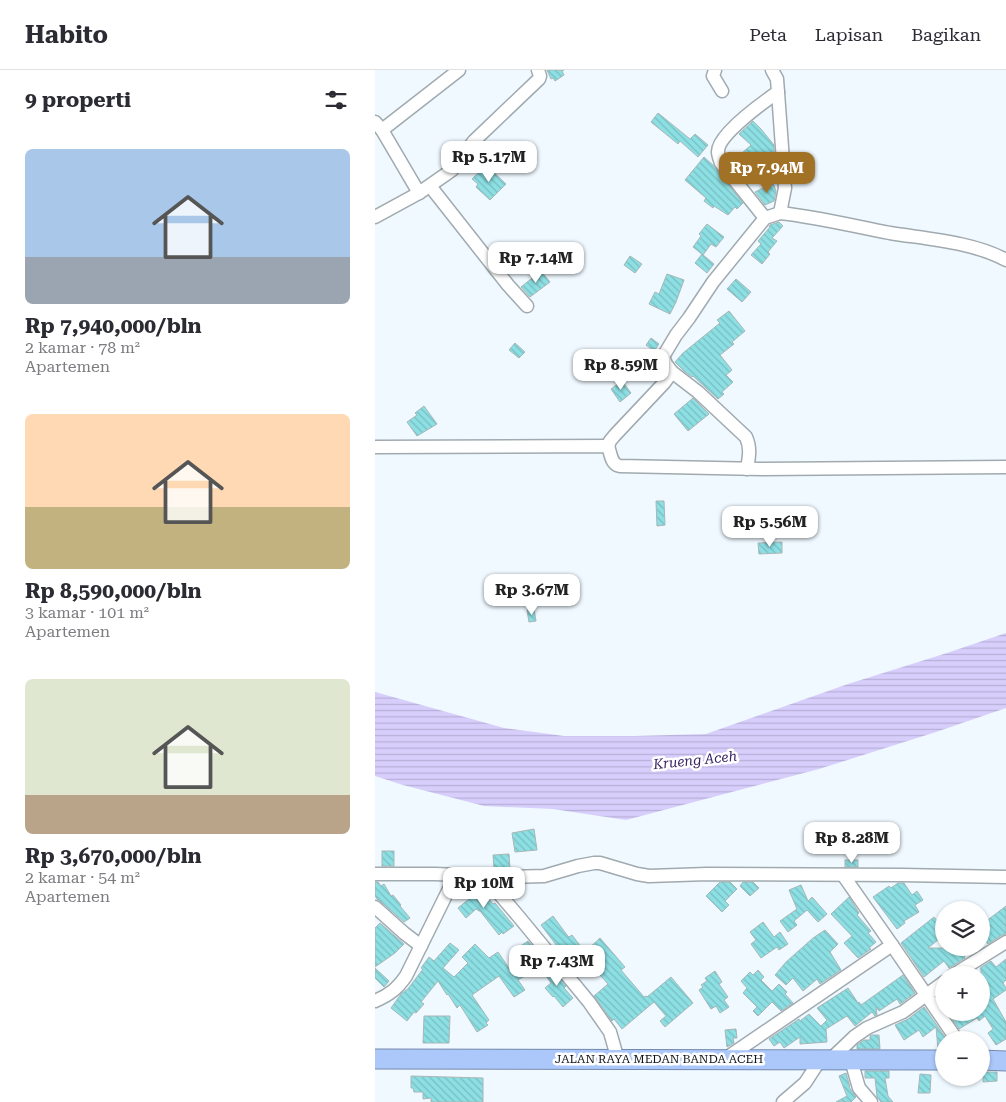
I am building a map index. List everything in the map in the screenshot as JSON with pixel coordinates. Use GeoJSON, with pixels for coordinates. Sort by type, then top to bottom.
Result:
{"type":"FeatureCollection","features":[{"type":"Feature","properties":{"kind":"highway","name":"JALAN RAYA MEDAN BANDA ACEH"},"geometry":{"type":"LineString","coordinates":[[375,1059],[935,1060]]}},
{"type":"Feature","properties":{"kind":"highway"},"geometry":{"type":"LineString","coordinates":[[990,1060],[1006,1061]]}},
{"type":"Feature","properties":{"kind":"street"},"geometry":{"type":"LineString","coordinates":[[459,70],[378,126],[424,190],[527,306]]}},
{"type":"Feature","properties":{"kind":"street"},"geometry":{"type":"LineString","coordinates":[[375,217],[424,190],[452,170],[474,141],[539,79],[538,70]]}},
{"type":"Feature","properties":{"kind":"street"},"geometry":{"type":"LineString","coordinates":[[715,70],[713,76],[722,91]]}},
{"type":"Feature","properties":{"kind":"street"},"geometry":{"type":"LineString","coordinates":[[771,70],[777,79],[785,188],[780,213]]}},
{"type":"Feature","properties":{"kind":"street"},"geometry":{"type":"LineString","coordinates":[[765,218],[721,163],[718,153],[722,141],[734,127],[757,106],[778,92]]}},
{"type":"Feature","properties":{"kind":"street"},"geometry":{"type":"LineString","coordinates":[[747,468],[750,449],[746,436],[698,392],[672,372],[666,364],[664,355],[713,282],[765,218],[780,213],[827,220],[975,248],[1006,260]]}},
{"type":"Feature","properties":{"kind":"street"},"geometry":{"type":"LineString","coordinates":[[672,372],[610,441],[608,446],[616,466],[747,468],[1006,467]]}},
{"type":"Feature","properties":{"kind":"street"},"geometry":{"type":"LineString","coordinates":[[375,447],[608,446]]}},
{"type":"Feature","properties":{"kind":"street"},"geometry":{"type":"LineString","coordinates":[[375,874],[545,876],[567,868],[600,863],[649,876],[707,874],[1006,877]]}},
{"type":"Feature","properties":{"kind":"street"},"geometry":{"type":"LineString","coordinates":[[375,1001],[399,987],[456,875]]}},
{"type":"Feature","properties":{"kind":"street"},"geometry":{"type":"LineString","coordinates":[[843,875],[951,1031]]}},
{"type":"Feature","properties":{"kind":"street"},"geometry":{"type":"LineString","coordinates":[[483,876],[589,1002],[610,1032],[618,1060]]}},
{"type":"Feature","properties":{"kind":"street"},"geometry":{"type":"LineString","coordinates":[[375,907],[421,946]]}},
{"type":"Feature","properties":{"kind":"street"},"geometry":{"type":"LineString","coordinates":[[967,966],[1006,942]]}},
{"type":"Feature","properties":{"kind":"street"},"geometry":{"type":"LineString","coordinates":[[725,1059],[892,945]]}},
{"type":"Feature","properties":{"kind":"street"},"geometry":{"type":"LineString","coordinates":[[783,1102],[825,1060],[854,1037],[884,1020],[903,1012],[935,988]]}},
{"type":"Feature","properties":{"kind":"street"},"geometry":{"type":"LineString","coordinates":[[851,1060],[859,1088],[871,1102]]}},
{"type":"Feature","properties":{"kind":"water","name":"Krueng Aceh"},"geometry":{"type":"Polygon","coordinates":[[[1006,633],[1006,708],[819,769],[626,820],[553,809],[484,806],[375,776],[375,692],[504,728],[564,736],[706,734],[848,684],[1006,633]]]}},
{"type":"Feature","properties":{"kind":"building"},"geometry":{"type":"Polygon","coordinates":[[[547,70],[564,70],[562,71],[564,75],[555,81],[553,78],[551,79],[547,70]]]}},
{"type":"Feature","properties":{"kind":"building"},"geometry":{"type":"Polygon","coordinates":[[[658,113],[690,139],[695,134],[708,145],[698,157],[680,141],[678,144],[651,122],[658,113]]]}},
{"type":"Feature","properties":{"kind":"building"},"geometry":{"type":"Polygon","coordinates":[[[753,121],[774,145],[774,152],[744,179],[731,163],[751,145],[739,134],[753,121]]]}},
{"type":"Feature","properties":{"kind":"building"},"geometry":{"type":"Polygon","coordinates":[[[704,157],[713,165],[743,203],[737,209],[735,207],[728,215],[714,206],[713,208],[704,201],[706,198],[685,180],[704,157]]]}},
{"type":"Feature","properties":{"kind":"building"},"geometry":{"type":"Polygon","coordinates":[[[486,165],[506,184],[490,200],[476,187],[478,184],[472,179],[486,165]]]}},
{"type":"Feature","properties":{"kind":"building"},"geometry":{"type":"Polygon","coordinates":[[[773,183],[776,191],[774,201],[765,205],[755,192],[773,183]]]}},
{"type":"Feature","properties":{"kind":"building"},"geometry":{"type":"Polygon","coordinates":[[[779,222],[783,226],[772,238],[777,241],[768,252],[770,254],[762,264],[751,255],[761,244],[758,241],[770,225],[779,222]]]}},
{"type":"Feature","properties":{"kind":"building"},"geometry":{"type":"Polygon","coordinates":[[[707,224],[724,237],[716,247],[711,244],[703,255],[693,247],[701,236],[699,234],[707,224]]]}},
{"type":"Feature","properties":{"kind":"building"},"geometry":{"type":"Polygon","coordinates":[[[702,254],[714,264],[707,273],[695,263],[702,254]]]}},
{"type":"Feature","properties":{"kind":"building"},"geometry":{"type":"Polygon","coordinates":[[[630,256],[642,264],[635,273],[624,265],[630,256]]]}},
{"type":"Feature","properties":{"kind":"building"},"geometry":{"type":"Polygon","coordinates":[[[541,271],[550,282],[530,297],[521,287],[541,271]]]}},
{"type":"Feature","properties":{"kind":"building"},"geometry":{"type":"Polygon","coordinates":[[[667,274],[684,280],[670,314],[649,304],[655,292],[659,294],[667,274]]]}},
{"type":"Feature","properties":{"kind":"building"},"geometry":{"type":"Polygon","coordinates":[[[736,279],[751,292],[742,302],[727,289],[736,279]]]}},
{"type":"Feature","properties":{"kind":"building"},"geometry":{"type":"Polygon","coordinates":[[[729,311],[745,331],[732,342],[734,344],[720,355],[732,370],[726,375],[733,382],[722,392],[724,394],[718,399],[675,362],[683,353],[720,323],[717,320],[729,311]]]}},
{"type":"Feature","properties":{"kind":"building"},"geometry":{"type":"Polygon","coordinates":[[[651,338],[659,344],[654,351],[646,345],[651,338]]]}},
{"type":"Feature","properties":{"kind":"building"},"geometry":{"type":"Polygon","coordinates":[[[515,343],[525,352],[519,358],[509,350],[515,343]]]}},
{"type":"Feature","properties":{"kind":"building"},"geometry":{"type":"Polygon","coordinates":[[[622,381],[631,393],[620,402],[611,389],[622,381]]]}},
{"type":"Feature","properties":{"kind":"building"},"geometry":{"type":"Polygon","coordinates":[[[693,398],[709,414],[688,431],[674,414],[693,398]]]}},
{"type":"Feature","properties":{"kind":"building"},"geometry":{"type":"Polygon","coordinates":[[[424,406],[437,424],[417,436],[407,422],[417,415],[415,413],[424,406]]]}},
{"type":"Feature","properties":{"kind":"building"},"geometry":{"type":"Polygon","coordinates":[[[656,501],[664,501],[665,525],[657,526],[656,501]]]}},
{"type":"Feature","properties":{"kind":"building"},"geometry":{"type":"Polygon","coordinates":[[[782,542],[782,553],[759,554],[758,543],[782,542]]]}},
{"type":"Feature","properties":{"kind":"building"},"geometry":{"type":"Polygon","coordinates":[[[534,609],[536,621],[529,622],[527,610],[534,609]]]}},
{"type":"Feature","properties":{"kind":"building"},"geometry":{"type":"Polygon","coordinates":[[[534,829],[537,850],[515,852],[512,833],[534,829]]]}},
{"type":"Feature","properties":{"kind":"building"},"geometry":{"type":"Polygon","coordinates":[[[382,851],[394,851],[394,866],[382,866],[382,851]]]}},
{"type":"Feature","properties":{"kind":"building"},"geometry":{"type":"Polygon","coordinates":[[[509,854],[510,869],[494,868],[493,855],[509,854]]]}},
{"type":"Feature","properties":{"kind":"building"},"geometry":{"type":"Polygon","coordinates":[[[845,860],[858,860],[858,867],[845,867],[845,860]]]}},
{"type":"Feature","properties":{"kind":"building"},"geometry":{"type":"Polygon","coordinates":[[[375,882],[378,882],[381,886],[384,884],[391,896],[393,895],[410,918],[404,922],[377,899],[375,896],[375,882]]]}},
{"type":"Feature","properties":{"kind":"building"},"geometry":{"type":"Polygon","coordinates":[[[720,882],[730,882],[737,889],[725,901],[729,905],[722,912],[706,896],[720,882]]]}},
{"type":"Feature","properties":{"kind":"building"},"geometry":{"type":"Polygon","coordinates":[[[743,882],[753,882],[759,888],[750,896],[740,886],[743,882]]]}},
{"type":"Feature","properties":{"kind":"building"},"geometry":{"type":"Polygon","coordinates":[[[464,883],[474,884],[483,895],[484,893],[493,904],[495,903],[514,926],[499,935],[480,911],[476,909],[466,918],[458,908],[469,899],[459,889],[464,883]]]}},
{"type":"Feature","properties":{"kind":"building"},"geometry":{"type":"Polygon","coordinates":[[[898,883],[904,883],[912,895],[917,891],[923,900],[915,905],[919,912],[904,921],[905,923],[897,929],[873,897],[889,886],[891,888],[898,883]]]}},
{"type":"Feature","properties":{"kind":"building"},"geometry":{"type":"Polygon","coordinates":[[[801,885],[808,901],[812,897],[827,914],[818,922],[807,910],[794,921],[797,925],[788,932],[780,921],[797,909],[789,890],[801,885]]]}},
{"type":"Feature","properties":{"kind":"building"},"geometry":{"type":"Polygon","coordinates":[[[849,897],[859,913],[857,915],[871,931],[868,933],[876,942],[869,948],[871,949],[858,958],[844,943],[852,936],[831,914],[849,897]]]}},
{"type":"Feature","properties":{"kind":"building"},"geometry":{"type":"Polygon","coordinates":[[[1006,906],[1006,934],[990,943],[990,918],[1006,906]]]}},
{"type":"Feature","properties":{"kind":"building"},"geometry":{"type":"Polygon","coordinates":[[[553,916],[567,935],[569,937],[572,935],[585,952],[600,938],[625,967],[621,970],[644,997],[647,997],[671,977],[693,1003],[665,1027],[660,1021],[666,1016],[654,1002],[622,1029],[614,1019],[612,1021],[594,996],[608,984],[592,966],[578,976],[555,948],[557,946],[541,925],[553,916]]]}},
{"type":"Feature","properties":{"kind":"building"},"geometry":{"type":"Polygon","coordinates":[[[934,917],[935,942],[928,948],[935,948],[935,956],[964,956],[965,958],[952,966],[948,966],[944,961],[935,966],[935,968],[924,977],[901,943],[934,917]]]}},
{"type":"Feature","properties":{"kind":"building"},"geometry":{"type":"Polygon","coordinates":[[[763,922],[774,937],[780,932],[788,944],[779,950],[777,947],[761,958],[751,944],[756,940],[750,932],[763,922]]]}},
{"type":"Feature","properties":{"kind":"building"},"geometry":{"type":"Polygon","coordinates":[[[380,923],[404,944],[375,967],[375,928],[380,923]]]}},
{"type":"Feature","properties":{"kind":"building"},"geometry":{"type":"Polygon","coordinates":[[[825,930],[838,944],[830,952],[841,970],[820,984],[817,979],[803,991],[793,978],[786,985],[775,975],[786,962],[825,930]]]}},
{"type":"Feature","properties":{"kind":"building"},"geometry":{"type":"Polygon","coordinates":[[[528,941],[536,950],[529,954],[522,945],[528,941]]]}},
{"type":"Feature","properties":{"kind":"building"},"geometry":{"type":"Polygon","coordinates":[[[450,943],[459,950],[443,968],[454,977],[468,963],[462,957],[475,944],[489,958],[498,952],[511,971],[521,964],[528,974],[518,980],[525,990],[514,997],[499,976],[472,995],[489,1020],[486,1023],[488,1025],[477,1032],[460,1005],[457,1008],[438,981],[421,1002],[424,1004],[407,1021],[391,1008],[423,969],[421,968],[429,957],[434,961],[450,943]]]}},
{"type":"Feature","properties":{"kind":"building"},"geometry":{"type":"Polygon","coordinates":[[[1006,959],[1006,980],[1003,983],[1006,990],[993,999],[1006,1022],[1006,1039],[996,1045],[990,1036],[990,1031],[993,1029],[988,1021],[990,1021],[990,966],[983,966],[991,961],[996,967],[1006,959]]]}},
{"type":"Feature","properties":{"kind":"building"},"geometry":{"type":"Polygon","coordinates":[[[546,965],[566,986],[564,988],[573,998],[563,1007],[545,988],[551,983],[541,969],[546,965]]]}},
{"type":"Feature","properties":{"kind":"building"},"geometry":{"type":"Polygon","coordinates":[[[375,968],[389,981],[384,987],[375,978],[375,968]]]}},
{"type":"Feature","properties":{"kind":"building"},"geometry":{"type":"Polygon","coordinates":[[[758,970],[764,977],[761,980],[772,991],[779,984],[787,992],[785,994],[793,1003],[781,1011],[772,1002],[758,1016],[753,1011],[757,1007],[743,993],[747,988],[741,981],[750,972],[753,975],[758,970]]]}},
{"type":"Feature","properties":{"kind":"building"},"geometry":{"type":"Polygon","coordinates":[[[715,971],[722,982],[719,984],[728,997],[724,1000],[729,1007],[720,1013],[716,1006],[711,1009],[699,990],[703,987],[701,985],[707,981],[705,978],[715,971]]]}},
{"type":"Feature","properties":{"kind":"building"},"geometry":{"type":"Polygon","coordinates":[[[903,975],[915,993],[900,1004],[897,999],[879,1011],[876,1007],[877,1015],[875,1016],[872,1012],[855,1026],[847,1016],[826,1029],[827,1042],[800,1044],[800,1037],[784,1048],[780,1042],[774,1046],[769,1039],[809,1014],[821,1026],[827,1020],[817,1008],[848,988],[861,1005],[903,975]]]}},
{"type":"Feature","properties":{"kind":"building"},"geometry":{"type":"Polygon","coordinates":[[[924,1007],[941,1031],[936,1031],[936,1027],[923,1037],[919,1030],[904,1040],[895,1025],[908,1019],[924,1007]]]}},
{"type":"Feature","properties":{"kind":"building"},"geometry":{"type":"Polygon","coordinates":[[[424,1016],[450,1016],[449,1043],[423,1043],[424,1016]]]}},
{"type":"Feature","properties":{"kind":"building"},"geometry":{"type":"Polygon","coordinates":[[[954,1021],[972,1021],[959,1029],[954,1021]]]}},
{"type":"Feature","properties":{"kind":"building"},"geometry":{"type":"Polygon","coordinates":[[[736,1029],[737,1038],[733,1038],[734,1043],[727,1047],[725,1030],[736,1029]]]}},
{"type":"Feature","properties":{"kind":"building"},"geometry":{"type":"Polygon","coordinates":[[[871,1035],[879,1035],[880,1049],[857,1049],[857,1045],[864,1040],[870,1040],[871,1035]]]}},
{"type":"Feature","properties":{"kind":"building"},"geometry":{"type":"Polygon","coordinates":[[[865,1071],[889,1071],[889,1078],[885,1078],[888,1096],[893,1102],[881,1102],[877,1097],[875,1078],[865,1078],[865,1071]]]}},
{"type":"Feature","properties":{"kind":"building"},"geometry":{"type":"Polygon","coordinates":[[[990,1072],[997,1072],[997,1081],[990,1082],[990,1072]]]}},
{"type":"Feature","properties":{"kind":"building"},"geometry":{"type":"Polygon","coordinates":[[[846,1073],[849,1087],[856,1097],[851,1102],[836,1102],[847,1096],[839,1076],[846,1073]]]}},
{"type":"Feature","properties":{"kind":"building"},"geometry":{"type":"Polygon","coordinates":[[[920,1074],[931,1075],[930,1093],[918,1093],[920,1074]]]}},
{"type":"Feature","properties":{"kind":"building"},"geometry":{"type":"Polygon","coordinates":[[[411,1076],[483,1078],[483,1102],[431,1102],[431,1098],[423,1099],[423,1092],[414,1092],[413,1088],[411,1088],[411,1076]]]}}]}
